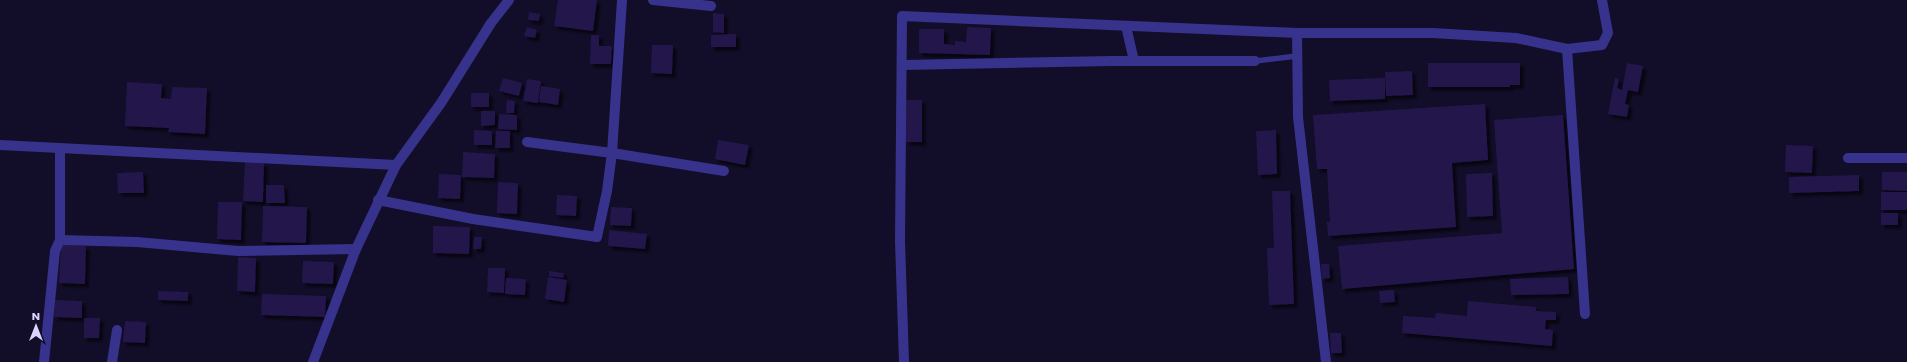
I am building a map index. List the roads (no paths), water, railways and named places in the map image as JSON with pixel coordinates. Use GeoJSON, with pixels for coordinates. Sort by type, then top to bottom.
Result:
{"type":"FeatureCollection","features":[{"type":"Feature","properties":{"kind":"street"},"geometry":{"type":"LineString","coordinates":[[313,362],[356,249],[378,200],[396,165],[440,103],[491,23],[509,0]]}},
{"type":"Feature","properties":{"kind":"street"},"geometry":{"type":"LineString","coordinates":[[378,200],[473,219],[597,237],[607,191],[612,153],[622,0]]}},
{"type":"Feature","properties":{"kind":"street"},"geometry":{"type":"LineString","coordinates":[[653,0],[711,6]]}},
{"type":"Feature","properties":{"kind":"street"},"geometry":{"type":"LineString","coordinates":[[904,362],[900,241],[902,16],[1297,33],[1433,33],[1516,38],[1567,49],[1602,45],[1608,33],[1602,0]]}},
{"type":"Feature","properties":{"kind":"street"},"geometry":{"type":"LineString","coordinates":[[1126,26],[1134,61]]}},
{"type":"Feature","properties":{"kind":"street"},"geometry":{"type":"LineString","coordinates":[[1297,33],[1298,117],[1326,362]]}},
{"type":"Feature","properties":{"kind":"street"},"geometry":{"type":"LineString","coordinates":[[1567,49],[1585,314]]}},
{"type":"Feature","properties":{"kind":"street"},"geometry":{"type":"LineString","coordinates":[[902,65],[1134,61],[1255,61]]}},
{"type":"Feature","properties":{"kind":"street"},"geometry":{"type":"LineString","coordinates":[[527,142],[612,153],[724,171]]}},
{"type":"Feature","properties":{"kind":"street"},"geometry":{"type":"LineString","coordinates":[[0,145],[396,165]]}},
{"type":"Feature","properties":{"kind":"street"},"geometry":{"type":"LineString","coordinates":[[44,362],[55,251],[60,240],[60,148]]}},
{"type":"Feature","properties":{"kind":"street"},"geometry":{"type":"LineString","coordinates":[[1848,158],[1907,158]]}},
{"type":"Feature","properties":{"kind":"street"},"geometry":{"type":"LineString","coordinates":[[60,240],[137,242],[238,251],[356,249]]}},
{"type":"Feature","properties":{"kind":"street"},"geometry":{"type":"LineString","coordinates":[[112,362],[117,330]]}},
{"type":"Feature","properties":{"kind":"lane"},"geometry":{"type":"LineString","coordinates":[[1255,61],[1297,56]]}}]}
